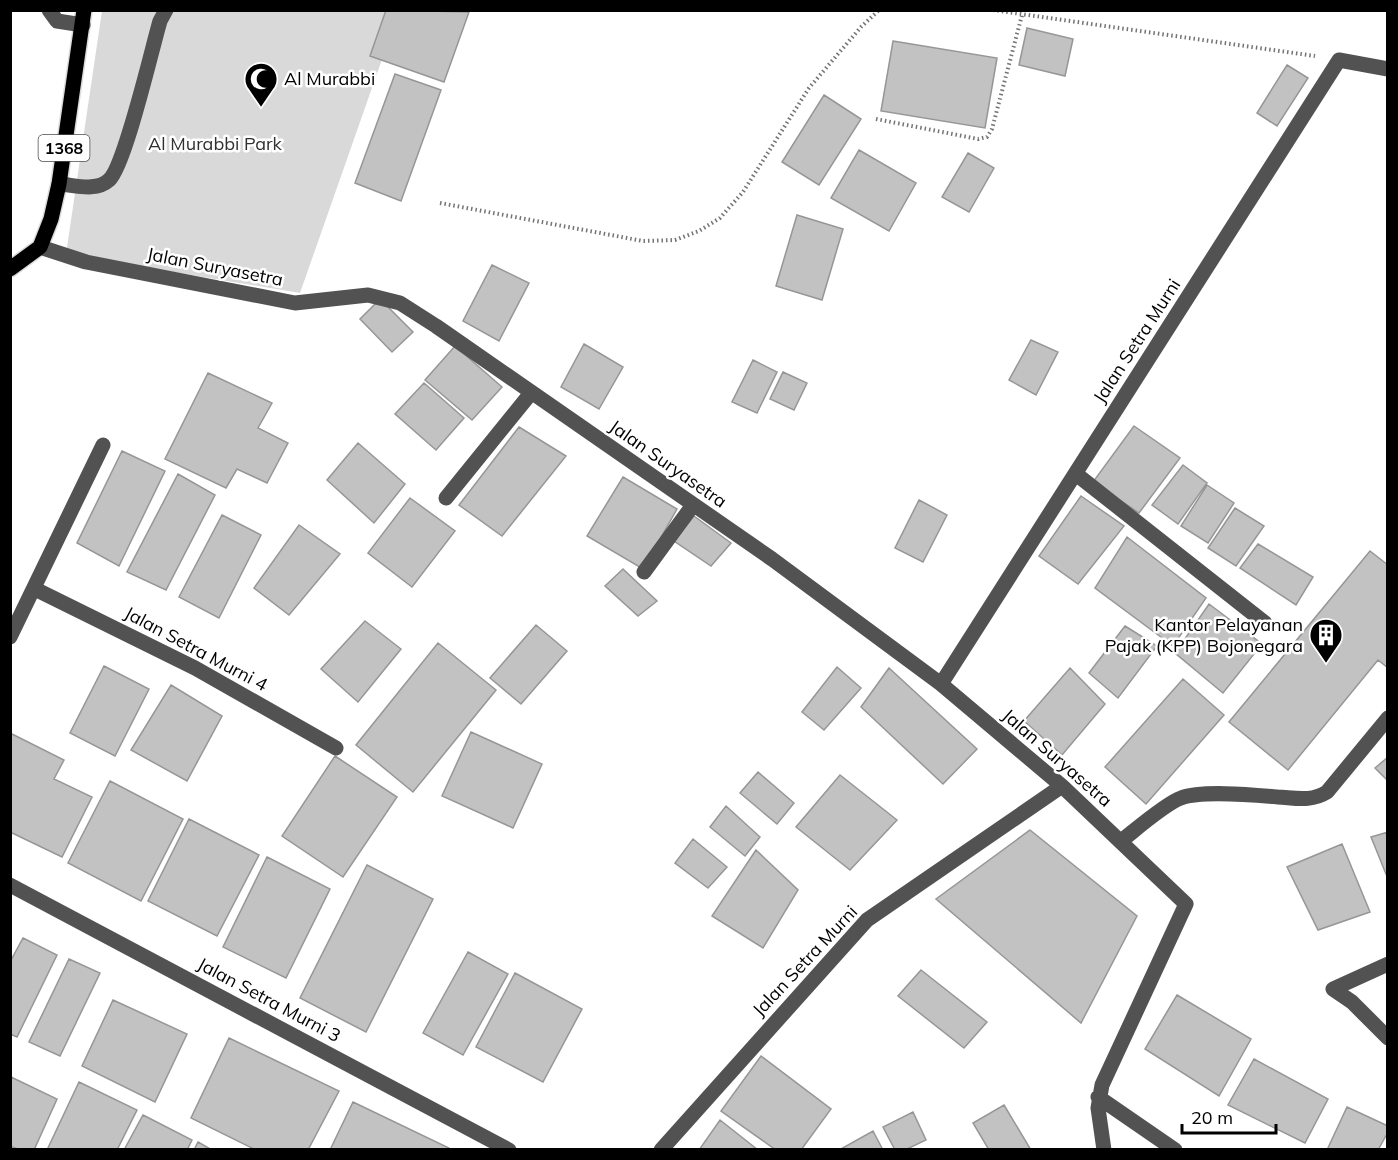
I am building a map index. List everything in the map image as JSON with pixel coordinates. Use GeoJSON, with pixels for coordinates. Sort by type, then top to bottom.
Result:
{"type":"FeatureCollection","features":[{"type":"Feature","properties":{"kind":"main road","name":"1368"},"geometry":{"type":"LineString","coordinates":[[40,247],[51,219],[59,184],[83,18]]}},
{"type":"Feature","properties":{"kind":"main road"},"geometry":{"type":"LineString","coordinates":[[10,269],[40,247]]}},
{"type":"Feature","properties":{"kind":"street"},"geometry":{"type":"LineString","coordinates":[[49,10],[57,21],[83,18]]}},
{"type":"Feature","properties":{"kind":"street"},"geometry":{"type":"LineString","coordinates":[[59,184],[93,188],[109,180],[122,157],[160,21],[166,10]]}},
{"type":"Feature","properties":{"kind":"street"},"geometry":{"type":"LineString","coordinates":[[1340,60],[1388,69]]}},
{"type":"Feature","properties":{"kind":"street","name":"Jalan Setra Murni"},"geometry":{"type":"LineString","coordinates":[[941,684],[1340,60]]}},
{"type":"Feature","properties":{"kind":"street","name":"Jalan Suryasetra"},"geometry":{"type":"LineString","coordinates":[[40,247],[86,262],[295,303],[368,295],[400,303],[771,559],[941,684],[1062,786],[1186,904],[1098,1096]]}},
{"type":"Feature","properties":{"kind":"street"},"geometry":{"type":"LineString","coordinates":[[446,498],[531,393]]}},
{"type":"Feature","properties":{"kind":"street"},"geometry":{"type":"LineString","coordinates":[[10,637],[103,445]]}},
{"type":"Feature","properties":{"kind":"street"},"geometry":{"type":"LineString","coordinates":[[1076,474],[1265,622]]}},
{"type":"Feature","properties":{"kind":"street"},"geometry":{"type":"LineString","coordinates":[[644,572],[693,505]]}},
{"type":"Feature","properties":{"kind":"street","name":"Jalan Setra Murni 4"},"geometry":{"type":"LineString","coordinates":[[35,589],[195,669],[336,748]]}},
{"type":"Feature","properties":{"kind":"street"},"geometry":{"type":"LineString","coordinates":[[1120,841],[1178,798],[1194,794],[1279,796],[1298,799],[1322,795],[1327,792],[1388,718]]}},
{"type":"Feature","properties":{"kind":"street","name":"Jalan Setra Murni"},"geometry":{"type":"LineString","coordinates":[[661,1149],[867,920],[1062,786]]}},
{"type":"Feature","properties":{"kind":"street","name":"Jalan Setra Murni 3"},"geometry":{"type":"LineString","coordinates":[[10,885],[509,1149]]}},
{"type":"Feature","properties":{"kind":"street"},"geometry":{"type":"LineString","coordinates":[[1388,964],[1333,989],[1352,1002],[1388,1038]]}},
{"type":"Feature","properties":{"kind":"street"},"geometry":{"type":"LineString","coordinates":[[1373,1021],[1388,1014]]}},
{"type":"Feature","properties":{"kind":"street"},"geometry":{"type":"LineString","coordinates":[[1098,1096],[1104,1149]]}},
{"type":"Feature","properties":{"kind":"street"},"geometry":{"type":"LineString","coordinates":[[1098,1096],[1175,1149]]}},
{"type":"Feature","properties":{"kind":"path"},"geometry":{"type":"LineString","coordinates":[[440,203],[643,241],[675,240],[699,231],[720,218],[743,192],[808,88],[861,27],[879,10]]}},
{"type":"Feature","properties":{"kind":"path"},"geometry":{"type":"LineString","coordinates":[[993,10],[1340,60]]}},
{"type":"Feature","properties":{"kind":"path"},"geometry":{"type":"LineString","coordinates":[[876,118],[978,139],[987,137],[992,129],[1022,15]]}},
{"type":"Feature","properties":{"kind":"green space","name":"Al Murabbi Park"},"geometry":{"type":"Polygon","coordinates":[[[102,11],[399,11],[300,293],[66,254],[102,11]]]}},
{"type":"Feature","properties":{"kind":"building"},"geometry":{"type":"Polygon","coordinates":[[[386,10],[469,12],[444,82],[370,56],[386,10]]]}},
{"type":"Feature","properties":{"kind":"building"},"geometry":{"type":"Polygon","coordinates":[[[1027,28],[1073,39],[1065,76],[1019,65],[1027,28]]]}},
{"type":"Feature","properties":{"kind":"building"},"geometry":{"type":"Polygon","coordinates":[[[893,41],[997,58],[985,128],[881,111],[893,41]]]}},
{"type":"Feature","properties":{"kind":"building"},"geometry":{"type":"Polygon","coordinates":[[[1287,65],[1308,78],[1277,126],[1257,113],[1287,65]]]}},
{"type":"Feature","properties":{"kind":"building"},"geometry":{"type":"Polygon","coordinates":[[[395,74],[441,90],[401,201],[355,183],[395,74]]]}},
{"type":"Feature","properties":{"kind":"building"},"geometry":{"type":"Polygon","coordinates":[[[824,95],[861,119],[819,185],[782,162],[824,95]]]}},
{"type":"Feature","properties":{"kind":"building"},"geometry":{"type":"Polygon","coordinates":[[[859,150],[916,183],[889,231],[831,198],[859,150]]]}},
{"type":"Feature","properties":{"kind":"building"},"geometry":{"type":"Polygon","coordinates":[[[968,153],[994,168],[969,212],[942,197],[968,153]]]}},
{"type":"Feature","properties":{"kind":"building"},"geometry":{"type":"Polygon","coordinates":[[[797,215],[843,229],[822,300],[776,286],[797,215]]]}},
{"type":"Feature","properties":{"kind":"building"},"geometry":{"type":"Polygon","coordinates":[[[492,265],[529,283],[499,341],[463,321],[492,265]]]}},
{"type":"Feature","properties":{"kind":"building"},"geometry":{"type":"Polygon","coordinates":[[[380,299],[413,332],[392,352],[360,319],[380,299]]]}},
{"type":"Feature","properties":{"kind":"building"},"geometry":{"type":"Polygon","coordinates":[[[1031,340],[1058,352],[1036,395],[1009,380],[1031,340]]]}},
{"type":"Feature","properties":{"kind":"building"},"geometry":{"type":"Polygon","coordinates":[[[584,344],[623,367],[599,409],[561,387],[584,344]]]}},
{"type":"Feature","properties":{"kind":"building"},"geometry":{"type":"Polygon","coordinates":[[[455,346],[502,387],[472,420],[425,380],[455,346]]]}},
{"type":"Feature","properties":{"kind":"building"},"geometry":{"type":"Polygon","coordinates":[[[753,360],[777,372],[757,413],[732,402],[753,360]]]}},
{"type":"Feature","properties":{"kind":"building"},"geometry":{"type":"Polygon","coordinates":[[[783,372],[807,383],[794,410],[770,399],[783,372]]]}},
{"type":"Feature","properties":{"kind":"building"},"geometry":{"type":"Polygon","coordinates":[[[208,373],[272,403],[258,428],[288,443],[267,483],[237,469],[226,488],[165,459],[208,373]]]}},
{"type":"Feature","properties":{"kind":"building"},"geometry":{"type":"Polygon","coordinates":[[[424,383],[464,418],[436,450],[395,414],[424,383]]]}},
{"type":"Feature","properties":{"kind":"building"},"geometry":{"type":"Polygon","coordinates":[[[1134,426],[1180,458],[1139,513],[1093,482],[1134,426]]]}},
{"type":"Feature","properties":{"kind":"building"},"geometry":{"type":"Polygon","coordinates":[[[519,427],[566,456],[502,536],[459,505],[519,427]]]}},
{"type":"Feature","properties":{"kind":"building"},"geometry":{"type":"Polygon","coordinates":[[[358,443],[405,484],[374,523],[327,480],[358,443]]]}},
{"type":"Feature","properties":{"kind":"building"},"geometry":{"type":"Polygon","coordinates":[[[122,451],[165,471],[119,566],[77,543],[122,451]]]}},
{"type":"Feature","properties":{"kind":"building"},"geometry":{"type":"Polygon","coordinates":[[[1183,465],[1207,483],[1178,524],[1152,505],[1183,465]]]}},
{"type":"Feature","properties":{"kind":"building"},"geometry":{"type":"Polygon","coordinates":[[[178,474],[215,495],[166,590],[127,572],[178,474]]]}},
{"type":"Feature","properties":{"kind":"building"},"geometry":{"type":"Polygon","coordinates":[[[623,477],[677,509],[643,569],[587,536],[623,477]]]}},
{"type":"Feature","properties":{"kind":"building"},"geometry":{"type":"Polygon","coordinates":[[[1207,485],[1234,503],[1208,543],[1181,526],[1207,485]]]}},
{"type":"Feature","properties":{"kind":"building"},"geometry":{"type":"Polygon","coordinates":[[[1081,496],[1124,526],[1078,584],[1039,556],[1081,496]]]}},
{"type":"Feature","properties":{"kind":"building"},"geometry":{"type":"Polygon","coordinates":[[[410,498],[455,531],[412,587],[368,553],[410,498]]]}},
{"type":"Feature","properties":{"kind":"building"},"geometry":{"type":"Polygon","coordinates":[[[919,500],[947,515],[923,562],[895,548],[919,500]]]}},
{"type":"Feature","properties":{"kind":"building"},"geometry":{"type":"Polygon","coordinates":[[[1235,508],[1264,526],[1236,566],[1208,548],[1235,508]]]}},
{"type":"Feature","properties":{"kind":"building"},"geometry":{"type":"Polygon","coordinates":[[[222,515],[261,535],[219,618],[179,597],[222,515]]]}},
{"type":"Feature","properties":{"kind":"building"},"geometry":{"type":"Polygon","coordinates":[[[694,516],[731,543],[711,566],[674,541],[694,516]]]}},
{"type":"Feature","properties":{"kind":"building"},"geometry":{"type":"Polygon","coordinates":[[[299,525],[340,554],[289,615],[254,588],[299,525]]]}},
{"type":"Feature","properties":{"kind":"building"},"geometry":{"type":"Polygon","coordinates":[[[1127,537],[1206,598],[1173,646],[1095,588],[1127,537]]]}},
{"type":"Feature","properties":{"kind":"building"},"geometry":{"type":"Polygon","coordinates":[[[1258,544],[1313,577],[1296,605],[1240,568],[1258,544]]]}},
{"type":"Feature","properties":{"kind":"building","name":"Kantor Pelayanan Pajak (KPP) Bojonegara"},"geometry":{"type":"Polygon","coordinates":[[[1370,551],[1388,565],[1388,668],[1378,660],[1288,770],[1229,722],[1370,551]]]}},
{"type":"Feature","properties":{"kind":"building"},"geometry":{"type":"Polygon","coordinates":[[[623,569],[657,601],[638,616],[605,586],[623,569]]]}},
{"type":"Feature","properties":{"kind":"building"},"geometry":{"type":"Polygon","coordinates":[[[1209,604],[1262,644],[1223,693],[1175,653],[1209,604]]]}},
{"type":"Feature","properties":{"kind":"building"},"geometry":{"type":"Polygon","coordinates":[[[365,621],[401,649],[358,702],[321,669],[365,621]]]}},
{"type":"Feature","properties":{"kind":"building"},"geometry":{"type":"Polygon","coordinates":[[[536,625],[567,651],[521,704],[490,678],[536,625]]]}},
{"type":"Feature","properties":{"kind":"building"},"geometry":{"type":"Polygon","coordinates":[[[1125,626],[1157,646],[1118,698],[1089,673],[1125,626]]]}},
{"type":"Feature","properties":{"kind":"building"},"geometry":{"type":"Polygon","coordinates":[[[438,643],[496,690],[413,792],[356,745],[438,643]]]}},
{"type":"Feature","properties":{"kind":"building"},"geometry":{"type":"Polygon","coordinates":[[[104,666],[149,689],[115,756],[70,733],[104,666]]]}},
{"type":"Feature","properties":{"kind":"building"},"geometry":{"type":"Polygon","coordinates":[[[837,667],[861,688],[824,730],[802,712],[837,667]]]}},
{"type":"Feature","properties":{"kind":"building"},"geometry":{"type":"Polygon","coordinates":[[[889,668],[977,749],[943,784],[861,707],[889,668]]]}},
{"type":"Feature","properties":{"kind":"building"},"geometry":{"type":"Polygon","coordinates":[[[1070,668],[1105,704],[1062,755],[1024,721],[1070,668]]]}},
{"type":"Feature","properties":{"kind":"building"},"geometry":{"type":"Polygon","coordinates":[[[1183,679],[1224,715],[1146,804],[1105,767],[1183,679]]]}},
{"type":"Feature","properties":{"kind":"building"},"geometry":{"type":"Polygon","coordinates":[[[171,685],[222,716],[187,781],[131,750],[171,685]]]}},
{"type":"Feature","properties":{"kind":"building"},"geometry":{"type":"Polygon","coordinates":[[[471,732],[542,764],[513,828],[442,796],[471,732]]]}},
{"type":"Feature","properties":{"kind":"building"},"geometry":{"type":"Polygon","coordinates":[[[10,733],[64,760],[54,779],[92,797],[62,857],[10,832],[10,733]]]}},
{"type":"Feature","properties":{"kind":"building"},"geometry":{"type":"Polygon","coordinates":[[[335,756],[397,797],[343,877],[282,836],[335,756]]]}},
{"type":"Feature","properties":{"kind":"building"},"geometry":{"type":"Polygon","coordinates":[[[1388,757],[1388,781],[1375,768],[1388,757]]]}},
{"type":"Feature","properties":{"kind":"building"},"geometry":{"type":"Polygon","coordinates":[[[758,772],[794,803],[777,824],[740,793],[758,772]]]}},
{"type":"Feature","properties":{"kind":"building"},"geometry":{"type":"Polygon","coordinates":[[[840,775],[897,820],[850,870],[796,827],[840,775]]]}},
{"type":"Feature","properties":{"kind":"building"},"geometry":{"type":"Polygon","coordinates":[[[110,781],[183,819],[141,901],[68,863],[110,781]]]}},
{"type":"Feature","properties":{"kind":"building"},"geometry":{"type":"Polygon","coordinates":[[[726,806],[760,837],[745,856],[710,827],[726,806]]]}},
{"type":"Feature","properties":{"kind":"building"},"geometry":{"type":"Polygon","coordinates":[[[189,819],[259,855],[217,936],[148,901],[189,819]]]}},
{"type":"Feature","properties":{"kind":"building"},"geometry":{"type":"Polygon","coordinates":[[[1030,830],[1137,916],[1081,1023],[936,899],[1030,830]]]}},
{"type":"Feature","properties":{"kind":"building"},"geometry":{"type":"Polygon","coordinates":[[[1388,832],[1388,879],[1371,837],[1388,832]]]}},
{"type":"Feature","properties":{"kind":"building"},"geometry":{"type":"Polygon","coordinates":[[[693,839],[727,867],[708,888],[675,863],[693,839]]]}},
{"type":"Feature","properties":{"kind":"building"},"geometry":{"type":"Polygon","coordinates":[[[1342,844],[1370,912],[1318,930],[1287,867],[1342,844]]]}},
{"type":"Feature","properties":{"kind":"building"},"geometry":{"type":"Polygon","coordinates":[[[756,850],[798,890],[763,948],[712,916],[756,850]]]}},
{"type":"Feature","properties":{"kind":"building"},"geometry":{"type":"Polygon","coordinates":[[[267,857],[330,889],[286,978],[223,947],[267,857]]]}},
{"type":"Feature","properties":{"kind":"building"},"geometry":{"type":"Polygon","coordinates":[[[367,865],[433,899],[366,1032],[300,998],[367,865]]]}},
{"type":"Feature","properties":{"kind":"building"},"geometry":{"type":"Polygon","coordinates":[[[23,938],[57,955],[17,1037],[10,1034],[10,962],[23,938]]]}},
{"type":"Feature","properties":{"kind":"building"},"geometry":{"type":"Polygon","coordinates":[[[468,952],[508,974],[463,1055],[423,1033],[468,952]]]}},
{"type":"Feature","properties":{"kind":"building"},"geometry":{"type":"Polygon","coordinates":[[[69,959],[100,973],[60,1056],[29,1042],[69,959]]]}},
{"type":"Feature","properties":{"kind":"building"},"geometry":{"type":"Polygon","coordinates":[[[921,970],[987,1022],[964,1048],[898,996],[921,970]]]}},
{"type":"Feature","properties":{"kind":"building"},"geometry":{"type":"Polygon","coordinates":[[[515,973],[582,1009],[543,1082],[476,1047],[515,973]]]}},
{"type":"Feature","properties":{"kind":"building"},"geometry":{"type":"Polygon","coordinates":[[[1177,995],[1251,1039],[1219,1096],[1145,1049],[1177,995]]]}},
{"type":"Feature","properties":{"kind":"building"},"geometry":{"type":"Polygon","coordinates":[[[113,1000],[187,1034],[155,1102],[82,1066],[113,1000]]]}},
{"type":"Feature","properties":{"kind":"building"},"geometry":{"type":"Polygon","coordinates":[[[229,1038],[339,1091],[308,1150],[256,1150],[191,1118],[229,1038]]]}},
{"type":"Feature","properties":{"kind":"building"},"geometry":{"type":"Polygon","coordinates":[[[761,1056],[831,1109],[801,1150],[776,1150],[721,1111],[761,1056]]]}},
{"type":"Feature","properties":{"kind":"building"},"geometry":{"type":"Polygon","coordinates":[[[1254,1059],[1328,1099],[1305,1143],[1228,1105],[1254,1059]]]}},
{"type":"Feature","properties":{"kind":"building"},"geometry":{"type":"Polygon","coordinates":[[[11,1077],[57,1099],[34,1150],[20,1150],[10,1146],[11,1077]]]}},
{"type":"Feature","properties":{"kind":"building"},"geometry":{"type":"Polygon","coordinates":[[[79,1082],[137,1110],[117,1150],[47,1150],[79,1082]]]}},
{"type":"Feature","properties":{"kind":"building"},"geometry":{"type":"Polygon","coordinates":[[[353,1102],[449,1148],[448,1150],[330,1150],[353,1102]]]}},
{"type":"Feature","properties":{"kind":"building"},"geometry":{"type":"Polygon","coordinates":[[[1004,1105],[1031,1150],[989,1150],[973,1123],[1004,1105]]]}},
{"type":"Feature","properties":{"kind":"building"},"geometry":{"type":"Polygon","coordinates":[[[1347,1107],[1388,1126],[1388,1132],[1378,1150],[1327,1150],[1347,1107]]]}},
{"type":"Feature","properties":{"kind":"building"},"geometry":{"type":"Polygon","coordinates":[[[913,1112],[926,1140],[905,1150],[895,1150],[883,1127],[913,1112]]]}},
{"type":"Feature","properties":{"kind":"building"},"geometry":{"type":"Polygon","coordinates":[[[143,1115],[192,1140],[187,1150],[124,1150],[143,1115]]]}},
{"type":"Feature","properties":{"kind":"building"},"geometry":{"type":"Polygon","coordinates":[[[720,1120],[758,1150],[699,1150],[720,1120]]]}},
{"type":"Feature","properties":{"kind":"building"},"geometry":{"type":"Polygon","coordinates":[[[873,1131],[883,1150],[839,1150],[873,1131]]]}},
{"type":"Feature","properties":{"kind":"building"},"geometry":{"type":"Polygon","coordinates":[[[198,1142],[212,1150],[194,1150],[198,1142]]]}},
{"type":"Feature","properties":{"kind":"place","name":"Al Murabbi"},"geometry":{"type":"Point","coordinates":[261,108]}},
{"type":"Feature","properties":{"kind":"place","name":"Kantor Pelayanan Pajak (KPP) Bojonegara"},"geometry":{"type":"Point","coordinates":[1326,664]}}]}
